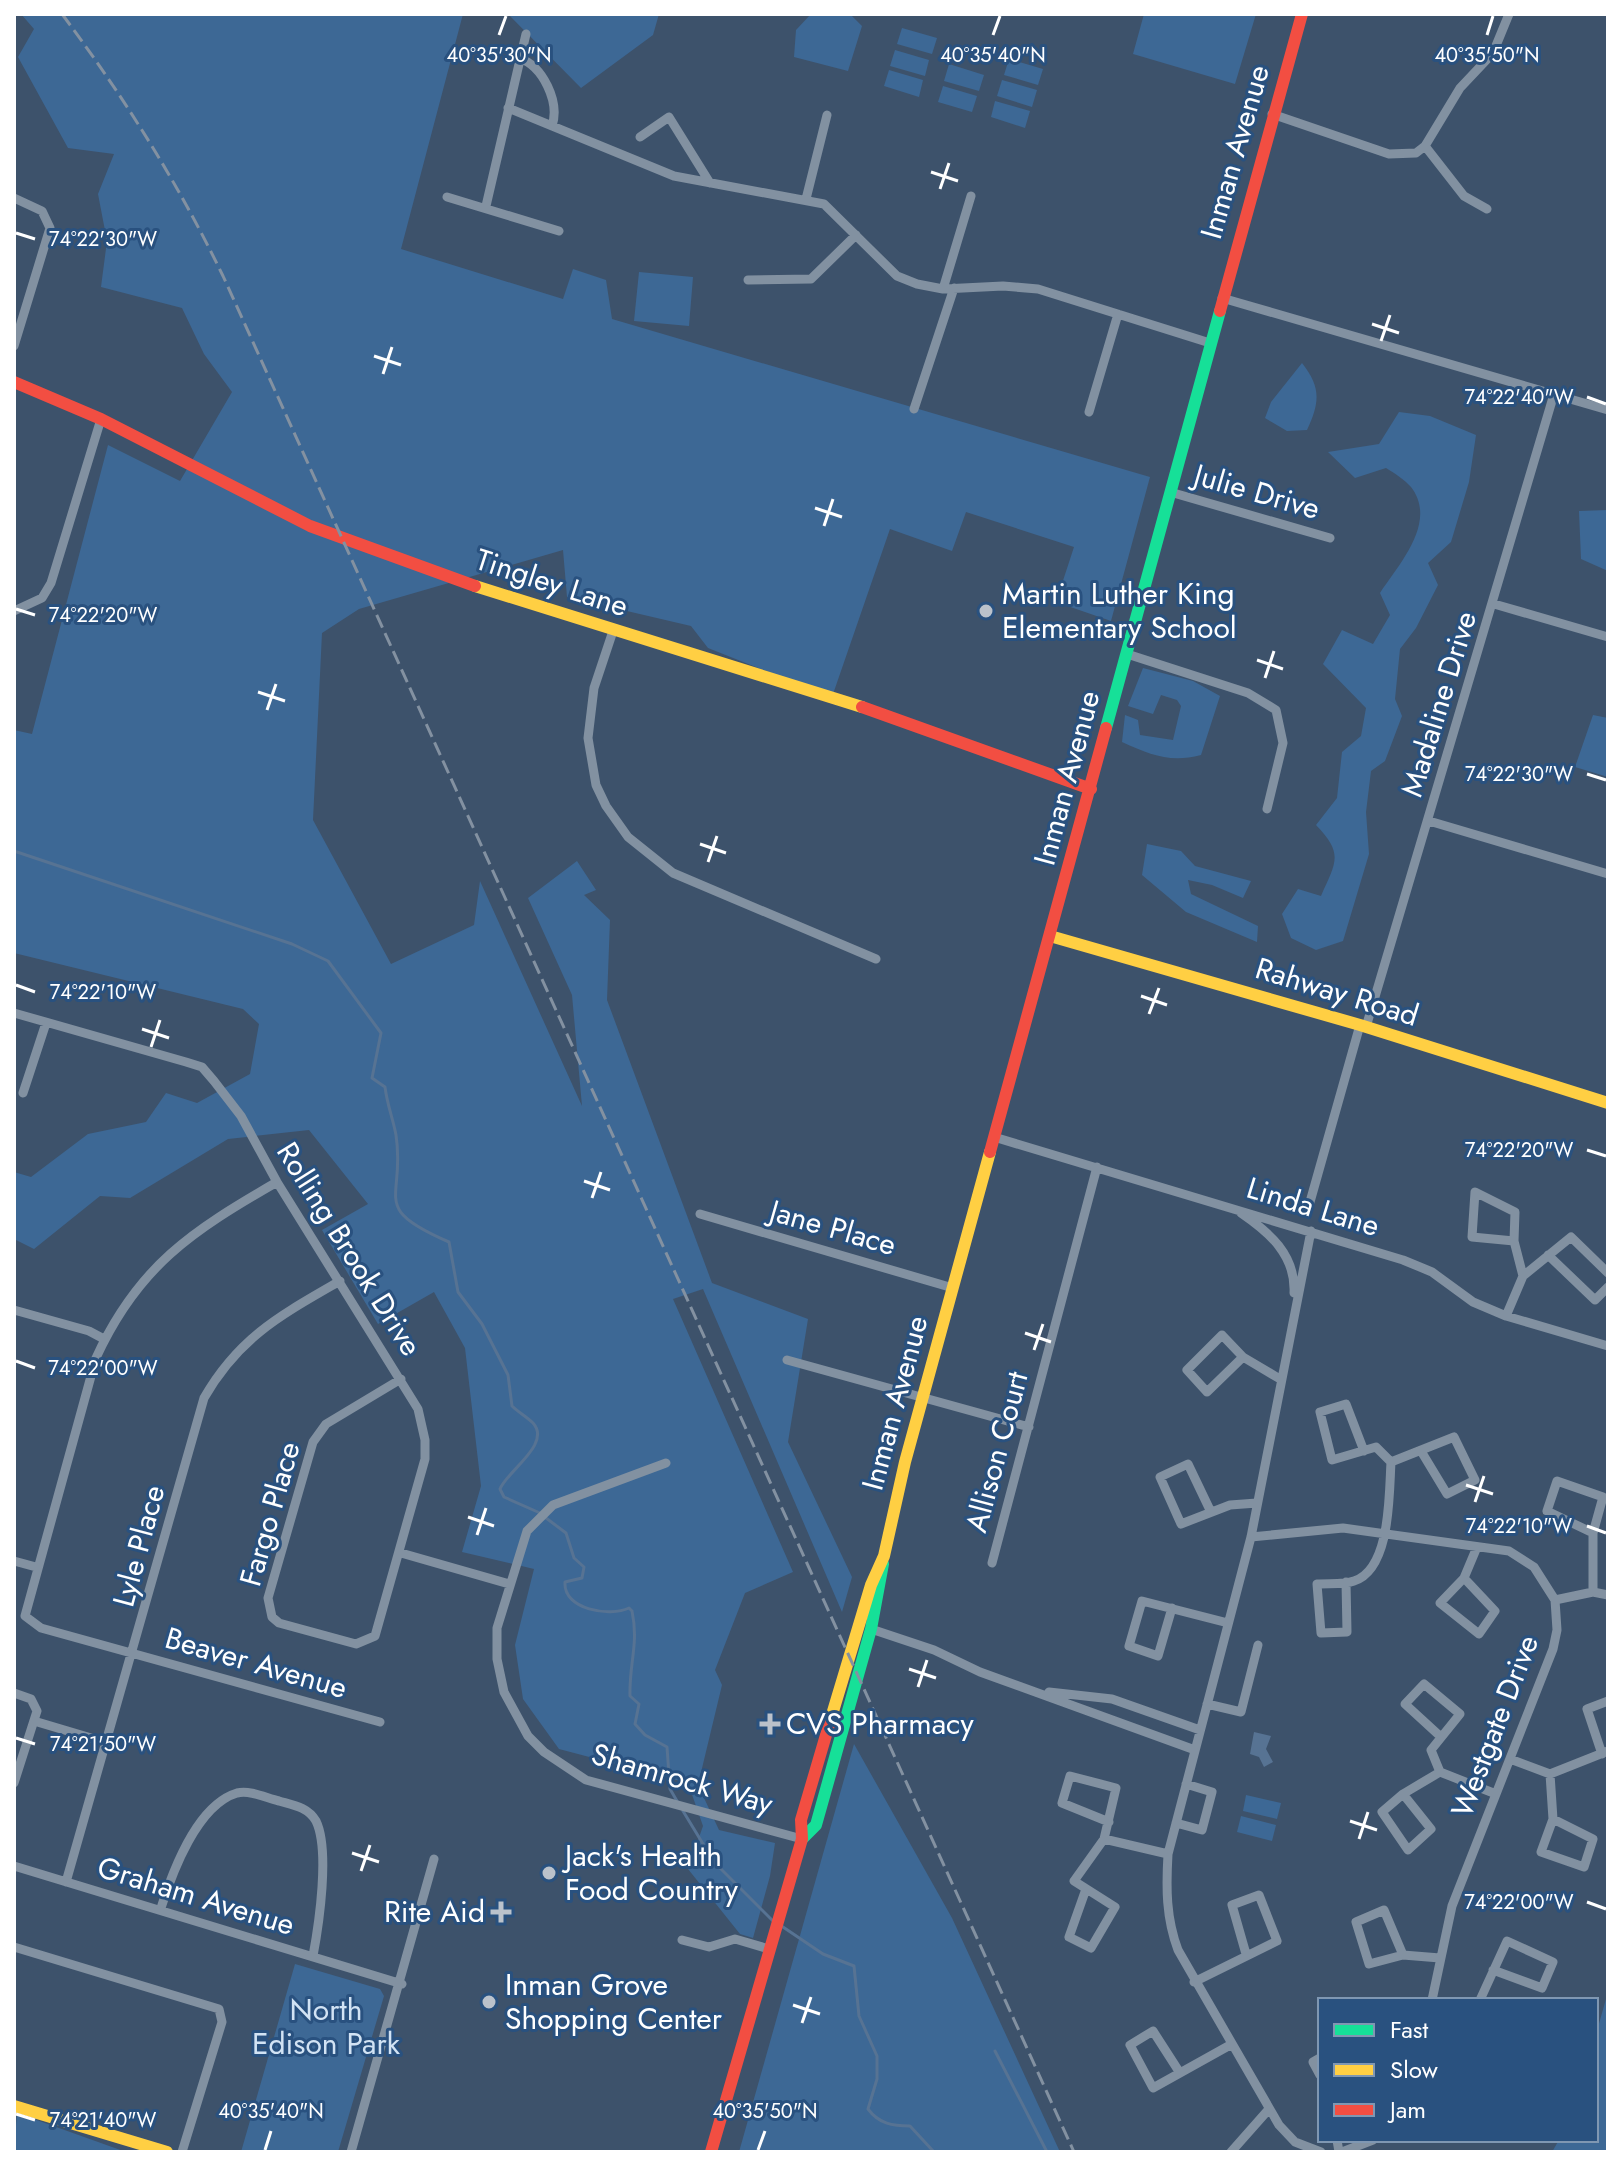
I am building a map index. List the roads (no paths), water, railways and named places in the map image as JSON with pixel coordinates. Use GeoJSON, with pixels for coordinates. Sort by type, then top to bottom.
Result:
{"type":"FeatureCollection","features":[{"type":"Feature","properties":{"kind":"main road","name":"Inman Avenue"},"geometry":{"type":"LineString","coordinates":[[711,2152],[802,1839],[801,1820],[871,1585],[884,1556],[922,1397],[1091,789],[1272,114],[1302,14]]}},
{"type":"Feature","properties":{"kind":"main road","name":"Tingley Lane"},"geometry":{"type":"LineString","coordinates":[[14,382],[101,419],[310,526],[496,594],[851,703],[1091,789]]}},
{"type":"Feature","properties":{"kind":"main road","name":"Rahway Road"},"geometry":{"type":"LineString","coordinates":[[1050,936],[1363,1026],[1608,1103]]}},
{"type":"Feature","properties":{"kind":"main road","name":"Inman Avenue"},"geometry":{"type":"LineString","coordinates":[[802,1839],[816,1825],[871,1629],[883,1581],[884,1556]]}},
{"type":"Feature","properties":{"kind":"main road"},"geometry":{"type":"LineString","coordinates":[[14,2106],[167,2152]]}},
{"type":"Feature","properties":{"kind":"street"},"geometry":{"type":"LineString","coordinates":[[1272,114],[1389,154],[1416,153],[1425,146],[1460,88],[1493,53],[1509,14]]}},
{"type":"Feature","properties":{"kind":"street"},"geometry":{"type":"LineString","coordinates":[[486,206],[526,34]]}},
{"type":"Feature","properties":{"kind":"street"},"geometry":{"type":"LineString","coordinates":[[519,58],[542,73],[557,113],[552,126]]}},
{"type":"Feature","properties":{"kind":"street"},"geometry":{"type":"LineString","coordinates":[[508,108],[674,176],[824,204],[897,276],[943,289],[1003,286],[1038,289],[1210,343]]}},
{"type":"Feature","properties":{"kind":"street"},"geometry":{"type":"LineString","coordinates":[[806,199],[827,115]]}},
{"type":"Feature","properties":{"kind":"street"},"geometry":{"type":"LineString","coordinates":[[640,137],[669,117],[710,183]]}},
{"type":"Feature","properties":{"kind":"street"},"geometry":{"type":"LineString","coordinates":[[1425,146],[1464,196],[1487,209]]}},
{"type":"Feature","properties":{"kind":"street"},"geometry":{"type":"LineString","coordinates":[[943,289],[971,196]]}},
{"type":"Feature","properties":{"kind":"street"},"geometry":{"type":"LineString","coordinates":[[447,197],[486,206],[559,231]]}},
{"type":"Feature","properties":{"kind":"street"},"geometry":{"type":"LineString","coordinates":[[14,198],[42,211],[50,228],[14,346]]}},
{"type":"Feature","properties":{"kind":"street"},"geometry":{"type":"LineString","coordinates":[[748,280],[811,279],[856,235]]}},
{"type":"Feature","properties":{"kind":"street"},"geometry":{"type":"LineString","coordinates":[[914,409],[954,288]]}},
{"type":"Feature","properties":{"kind":"street"},"geometry":{"type":"LineString","coordinates":[[1222,298],[1608,410]]}},
{"type":"Feature","properties":{"kind":"street"},"geometry":{"type":"LineString","coordinates":[[14,301],[27,305]]}},
{"type":"Feature","properties":{"kind":"street"},"geometry":{"type":"LineString","coordinates":[[1089,412],[1118,314]]}},
{"type":"Feature","properties":{"kind":"street","name":"Madaline Drive"},"geometry":{"type":"LineString","coordinates":[[1308,1209],[1429,821],[1554,394]]}},
{"type":"Feature","properties":{"kind":"street"},"geometry":{"type":"LineString","coordinates":[[14,611],[42,598],[51,583],[101,419]]}},
{"type":"Feature","properties":{"kind":"street","name":"Julie Drive"},"geometry":{"type":"LineString","coordinates":[[1170,492],[1330,538]]}},
{"type":"Feature","properties":{"kind":"street"},"geometry":{"type":"LineString","coordinates":[[1494,604],[1608,637]]}},
{"type":"Feature","properties":{"kind":"street"},"geometry":{"type":"LineString","coordinates":[[613,631],[594,688],[588,738],[596,785],[606,806],[628,837],[673,873],[876,959]]}},
{"type":"Feature","properties":{"kind":"street"},"geometry":{"type":"LineString","coordinates":[[1127,654],[1248,693],[1276,710],[1283,743],[1267,809]]}},
{"type":"Feature","properties":{"kind":"street"},"geometry":{"type":"LineString","coordinates":[[1429,821],[1608,874]]}},
{"type":"Feature","properties":{"kind":"street","name":"Rolling Brook Drive"},"geometry":{"type":"LineString","coordinates":[[14,1013],[202,1067],[241,1116],[277,1182],[418,1409],[425,1440],[425,1459],[401,1553],[380,1626],[375,1636],[356,1644]]}},
{"type":"Feature","properties":{"kind":"street"},"geometry":{"type":"LineString","coordinates":[[23,1093],[46,1023]]}},
{"type":"Feature","properties":{"kind":"street","name":"Linda Lane"},"geometry":{"type":"LineString","coordinates":[[994,1137],[1311,1231],[1432,1272],[1473,1302],[1506,1316],[1608,1346]]}},
{"type":"Feature","properties":{"kind":"street","name":"Allison Court"},"geometry":{"type":"LineString","coordinates":[[992,1563],[1097,1167]]}},
{"type":"Feature","properties":{"kind":"street"},"geometry":{"type":"LineString","coordinates":[[14,1561],[36,1567],[96,1358],[124,1307],[176,1245],[277,1182]]}},
{"type":"Feature","properties":{"kind":"street"},"geometry":{"type":"LineString","coordinates":[[1514,1241],[1472,1237],[1475,1192],[1515,1212],[1514,1241],[1523,1276]]}},
{"type":"Feature","properties":{"kind":"street"},"geometry":{"type":"LineString","coordinates":[[1235,1208],[1267,1231],[1287,1259],[1295,1287],[1290,1326]]}},
{"type":"Feature","properties":{"kind":"street","name":"Jane Place"},"geometry":{"type":"LineString","coordinates":[[700,1214],[953,1288]]}},
{"type":"Feature","properties":{"kind":"street"},"geometry":{"type":"LineString","coordinates":[[1311,1231],[1251,1537],[1168,1854],[1166,1890],[1170,1930],[1194,1982],[1269,2109],[1295,2142],[1321,2152]]}},
{"type":"Feature","properties":{"kind":"street"},"geometry":{"type":"LineString","coordinates":[[1506,1316],[1523,1276],[1571,1237],[1608,1273]]}},
{"type":"Feature","properties":{"kind":"street"},"geometry":{"type":"LineString","coordinates":[[1548,1255],[1595,1300],[1608,1287]]}},
{"type":"Feature","properties":{"kind":"street","name":"Lyle Place"},"geometry":{"type":"LineString","coordinates":[[66,1882],[134,1654],[204,1398],[228,1359],[250,1337],[340,1281]]}},
{"type":"Feature","properties":{"kind":"street"},"geometry":{"type":"LineString","coordinates":[[14,1310],[89,1331],[104,1339]]}},
{"type":"Feature","properties":{"kind":"street"},"geometry":{"type":"LineString","coordinates":[[1243,1357],[1207,1392],[1187,1370],[1222,1335],[1243,1357],[1280,1379]]}},
{"type":"Feature","properties":{"kind":"street"},"geometry":{"type":"LineString","coordinates":[[787,1360],[1029,1427]]}},
{"type":"Feature","properties":{"kind":"street","name":"Fargo Place"},"geometry":{"type":"LineString","coordinates":[[356,1644],[279,1623],[272,1617],[268,1598],[313,1442],[319,1432],[345,1411],[401,1379]]}},
{"type":"Feature","properties":{"kind":"street"},"geometry":{"type":"LineString","coordinates":[[1346,1582],[1347,1632],[1321,1633],[1317,1584],[1346,1582],[1370,1572],[1386,1535],[1391,1462],[1376,1447],[1364,1451],[1332,1460],[1320,1412],[1346,1404],[1364,1451]]}},
{"type":"Feature","properties":{"kind":"street"},"geometry":{"type":"LineString","coordinates":[[1391,1462],[1454,1437],[1475,1480],[1447,1494],[1421,1451]]}},
{"type":"Feature","properties":{"kind":"street","name":"Shamrock Way"},"geometry":{"type":"LineString","coordinates":[[666,1463],[546,1509],[536,1519],[521,1544],[497,1628],[497,1659],[504,1692],[528,1736],[544,1752],[586,1780],[802,1839]]}},
{"type":"Feature","properties":{"kind":"street"},"geometry":{"type":"LineString","coordinates":[[1210,1510],[1188,1464],[1160,1477],[1181,1524],[1210,1510],[1257,1503]]}},
{"type":"Feature","properties":{"kind":"street"},"geometry":{"type":"LineString","coordinates":[[1593,1533],[1547,1511],[1557,1481],[1603,1497],[1593,1533],[1593,1592]]}},
{"type":"Feature","properties":{"kind":"street","name":"Westgate Drive"},"geometry":{"type":"LineString","coordinates":[[1251,1537],[1326,1528],[1509,1551],[1541,1575],[1555,1600],[1557,1630],[1553,1649],[1452,1906],[1432,1998]]}},
{"type":"Feature","properties":{"kind":"street"},"geometry":{"type":"LineString","coordinates":[[1464,1578],[1495,1611],[1479,1634],[1440,1603],[1464,1578],[1477,1547]]}},
{"type":"Feature","properties":{"kind":"street"},"geometry":{"type":"LineString","coordinates":[[401,1553],[509,1584]]}},
{"type":"Feature","properties":{"kind":"street","name":"Beaver Avenue"},"geometry":{"type":"LineString","coordinates":[[36,1567],[25,1610],[28,1621],[134,1654],[380,1722]]}},
{"type":"Feature","properties":{"kind":"street"},"geometry":{"type":"LineString","coordinates":[[1555,1600],[1593,1592],[1608,1595]]}},
{"type":"Feature","properties":{"kind":"street"},"geometry":{"type":"LineString","coordinates":[[1172,1608],[1158,1656],[1129,1646],[1142,1601],[1172,1608],[1228,1623]]}},
{"type":"Feature","properties":{"kind":"street"},"geometry":{"type":"LineString","coordinates":[[871,1629],[946,1654],[980,1672],[1195,1750]]}},
{"type":"Feature","properties":{"kind":"street"},"geometry":{"type":"LineString","coordinates":[[1207,1704],[1241,1712],[1258,1645]]}},
{"type":"Feature","properties":{"kind":"street"},"geometry":{"type":"LineString","coordinates":[[1441,1737],[1405,1704],[1424,1684],[1460,1714],[1431,1750],[1440,1772],[1496,1794]]}},
{"type":"Feature","properties":{"kind":"street"},"geometry":{"type":"LineString","coordinates":[[1038,1692],[1112,1699],[1200,1730]]}},
{"type":"Feature","properties":{"kind":"street"},"geometry":{"type":"LineString","coordinates":[[14,1693],[36,1704],[34,1721],[14,1783]]}},
{"type":"Feature","properties":{"kind":"street"},"geometry":{"type":"LineString","coordinates":[[1510,1759],[1550,1774],[1605,1752],[1587,1709],[1608,1701]]}},
{"type":"Feature","properties":{"kind":"street"},"geometry":{"type":"LineString","coordinates":[[34,1721],[108,1743]]}},
{"type":"Feature","properties":{"kind":"street"},"geometry":{"type":"LineString","coordinates":[[1403,1794],[1431,1829],[1408,1850],[1382,1812],[1403,1794],[1440,1772]]}},
{"type":"Feature","properties":{"kind":"street"},"geometry":{"type":"LineString","coordinates":[[1550,1774],[1553,1819],[1541,1852],[1584,1867],[1593,1839],[1553,1819]]}},
{"type":"Feature","properties":{"kind":"street"},"geometry":{"type":"LineString","coordinates":[[1086,1889],[1069,1937],[1091,1948],[1115,1907],[1074,1881],[1104,1839],[1109,1822],[1116,1788],[1070,1776],[1062,1803],[1109,1822]]}},
{"type":"Feature","properties":{"kind":"street"},"geometry":{"type":"LineString","coordinates":[[1176,1823],[1202,1830],[1212,1792],[1186,1784]]}},
{"type":"Feature","properties":{"kind":"street"},"geometry":{"type":"LineString","coordinates":[[161,1908],[172,1876],[198,1827],[227,1798],[249,1792],[304,1809],[320,1832],[322,1906],[313,1956]]}},
{"type":"Feature","properties":{"kind":"street"},"geometry":{"type":"LineString","coordinates":[[1104,1839],[1168,1854]]}},
{"type":"Feature","properties":{"kind":"street"},"geometry":{"type":"LineString","coordinates":[[351,2152],[402,1984],[434,1859]]}},
{"type":"Feature","properties":{"kind":"street","name":"Graham Avenue"},"geometry":{"type":"LineString","coordinates":[[14,1866],[161,1908],[402,1984]]}},
{"type":"Feature","properties":{"kind":"street"},"geometry":{"type":"LineString","coordinates":[[1194,1982],[1277,1941],[1259,1895],[1232,1905],[1246,1954]]}},
{"type":"Feature","properties":{"kind":"street"},"geometry":{"type":"LineString","coordinates":[[1403,1955],[1384,1910],[1356,1922],[1369,1964],[1403,1955],[1440,1958]]}},
{"type":"Feature","properties":{"kind":"street"},"geometry":{"type":"LineString","coordinates":[[682,1940],[709,1947],[735,1939],[769,1949]]}},
{"type":"Feature","properties":{"kind":"street"},"geometry":{"type":"LineString","coordinates":[[1481,1998],[1493,1970],[1507,1941],[1553,1962],[1542,1988],[1493,1970]]}},
{"type":"Feature","properties":{"kind":"street"},"geometry":{"type":"LineString","coordinates":[[14,1947],[219,2009],[222,2022],[182,2152]]}},
{"type":"Feature","properties":{"kind":"street"},"geometry":{"type":"LineString","coordinates":[[1180,2073],[1153,2031],[1130,2045],[1153,2088],[1180,2073],[1232,2044]]}},
{"type":"Feature","properties":{"kind":"street"},"geometry":{"type":"LineString","coordinates":[[1231,2152],[1269,2109]]}},
{"type":"Feature","properties":{"kind":"street"},"geometry":{"type":"LineString","coordinates":[[1341,2152],[1368,2142]]}},
{"type":"Feature","properties":{"kind":"waterway"},"geometry":{"type":"LineString","coordinates":[[14,851],[292,944],[328,961],[381,1033],[372,1078],[385,1087],[396,1135],[396,1200],[399,1210],[408,1220],[449,1242],[458,1292],[482,1324],[508,1375],[512,1406],[533,1423],[537,1431],[533,1448],[500,1489],[504,1497],[540,1513]]}},
{"type":"Feature","properties":{"kind":"waterway"},"geometry":{"type":"LineString","coordinates":[[546,1518],[566,1533],[574,1558],[584,1567],[582,1578],[565,1582],[571,1599],[589,1609],[611,1612],[629,1608],[632,1611],[634,1634],[630,1696],[639,1704],[635,1724],[645,1735],[667,1747],[670,1789],[677,1801]]}},
{"type":"Feature","properties":{"kind":"waterway"},"geometry":{"type":"LineString","coordinates":[[683,1811],[714,1862],[773,1921]]}},
{"type":"Feature","properties":{"kind":"waterway"},"geometry":{"type":"LineString","coordinates":[[780,1925],[823,1954],[854,1966],[859,2016],[877,2056],[877,2079],[868,2109],[887,2123],[910,2126],[934,2152]]}},
{"type":"Feature","properties":{"kind":"waterway"},"geometry":{"type":"LineString","coordinates":[[995,2051],[1047,2152]]}},
{"type":"Feature","properties":{"kind":"railway"},"geometry":{"type":"LineString","coordinates":[[62,14],[149,141],[223,276],[1074,2152]]}},
{"type":"Feature","properties":{"kind":"place","name":"Martin Luther King Elementary School"},"geometry":{"type":"Point","coordinates":[986,611]}},
{"type":"Feature","properties":{"kind":"place","name":"CVS Pharmacy"},"geometry":{"type":"Point","coordinates":[770,1724]}},
{"type":"Feature","properties":{"kind":"place","name":"Jack's Health Food Country"},"geometry":{"type":"Point","coordinates":[549,1873]}},
{"type":"Feature","properties":{"kind":"place","name":"Rite Aid"},"geometry":{"type":"Point","coordinates":[501,1912]}},
{"type":"Feature","properties":{"kind":"place","name":"Inman Grove Shopping Center"},"geometry":{"type":"Point","coordinates":[489,2002]}},
{"type":"Feature","properties":{"kind":"park label","name":"North Edison Park"},"geometry":{"type":"Point","coordinates":[326,2027]}}]}
